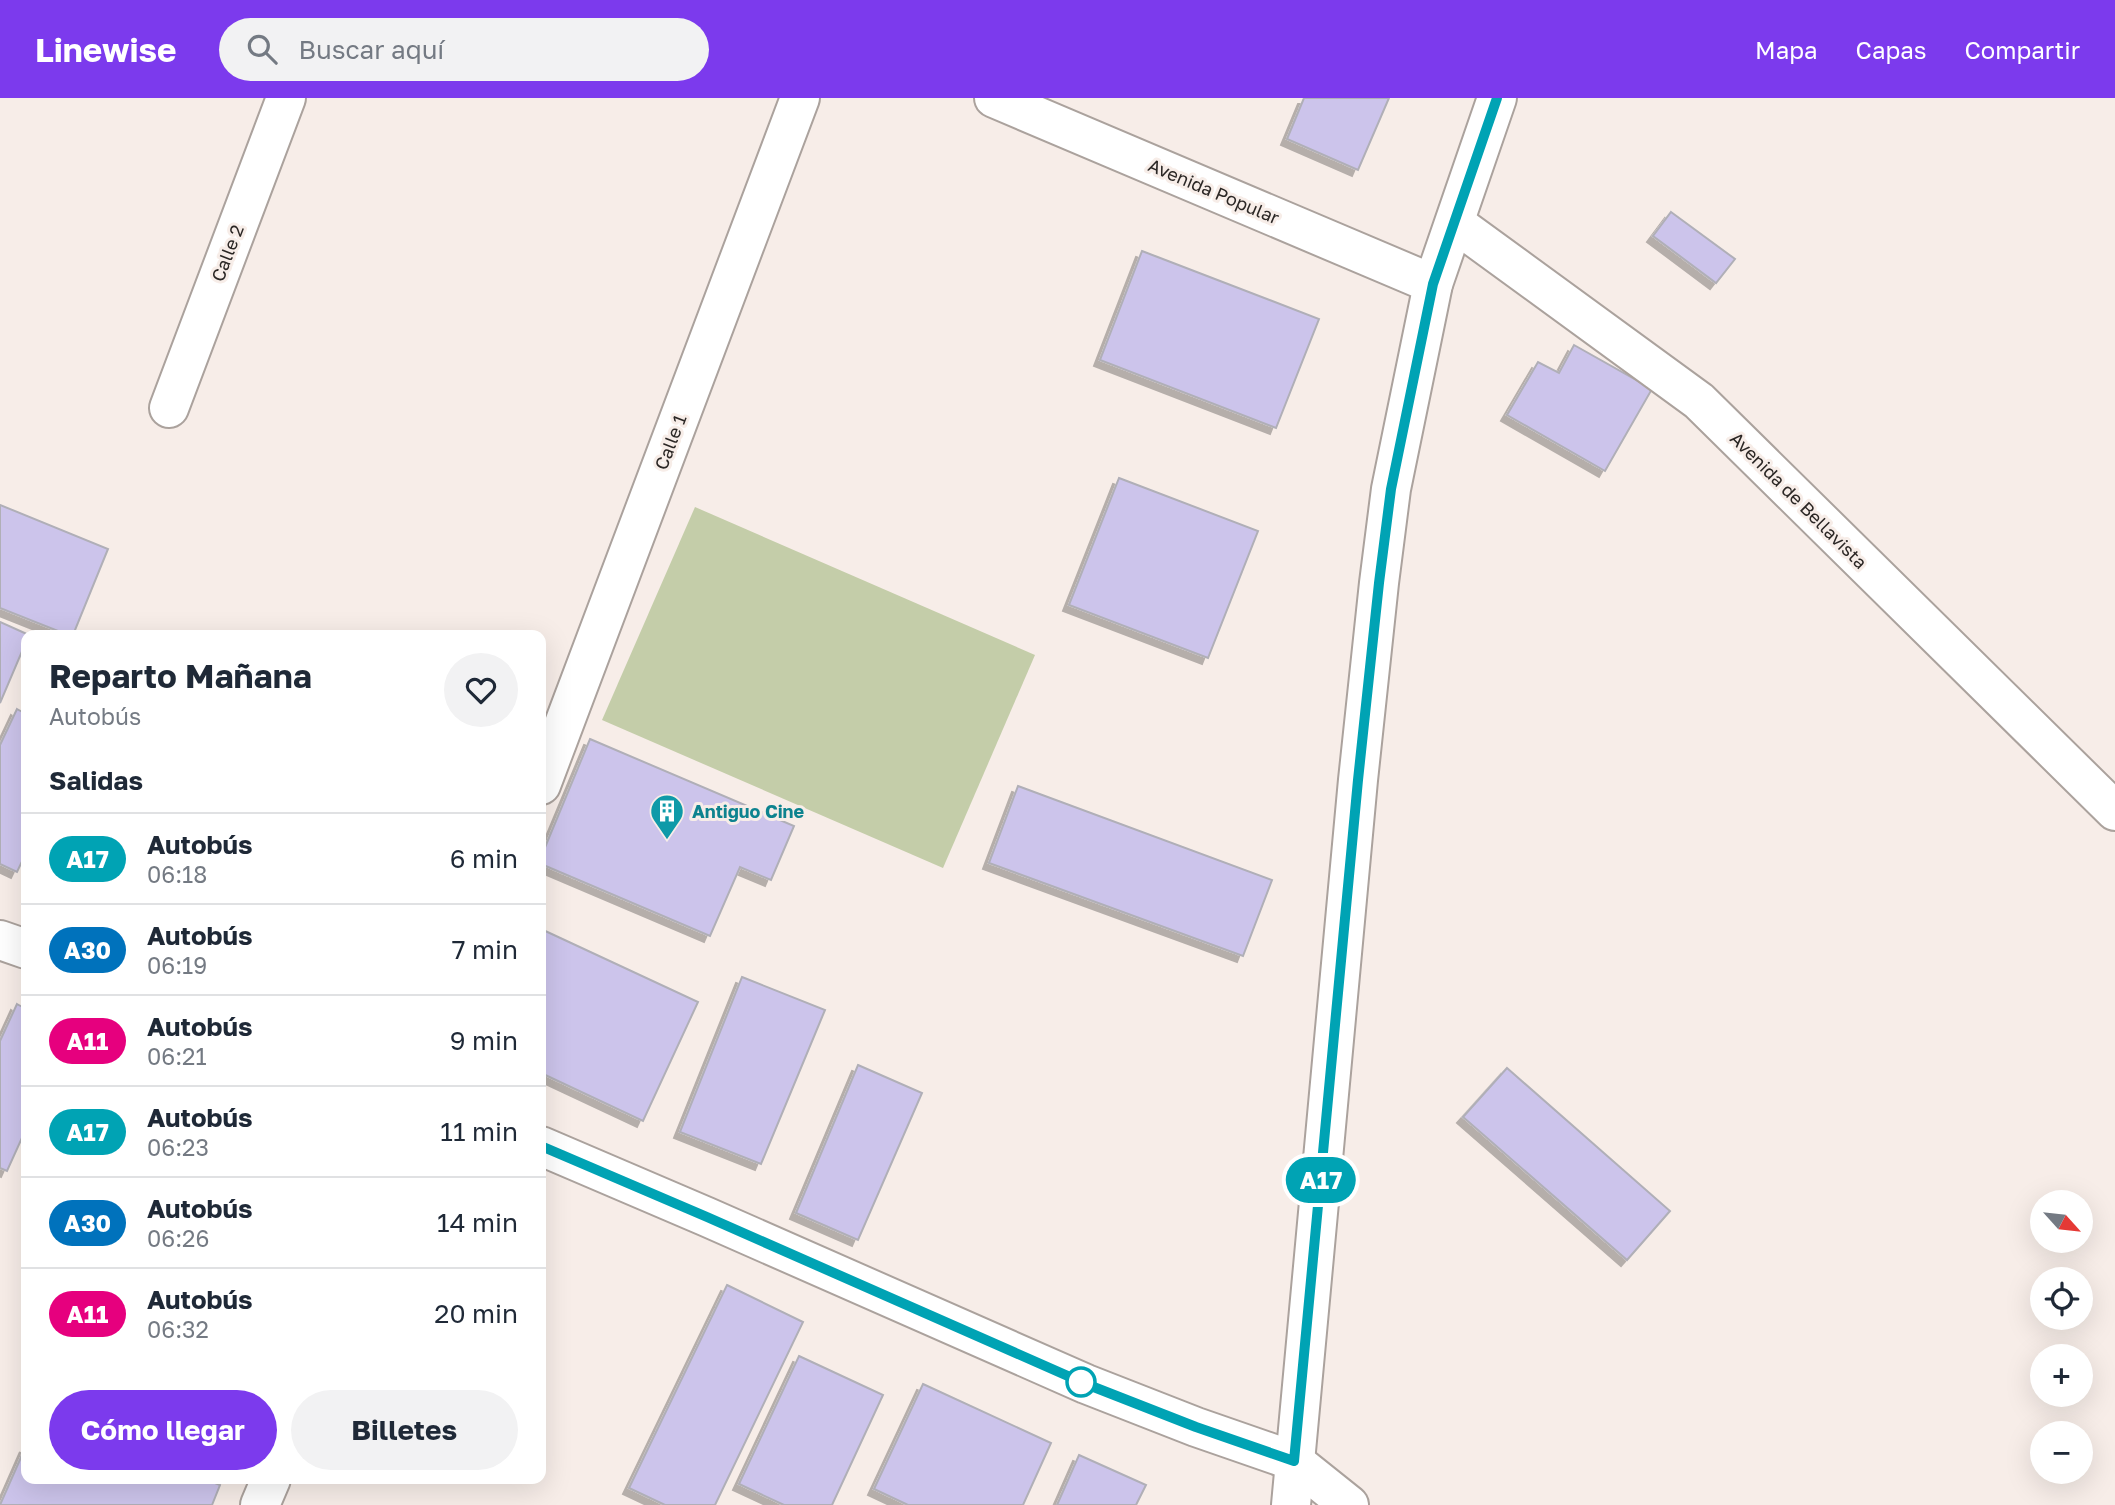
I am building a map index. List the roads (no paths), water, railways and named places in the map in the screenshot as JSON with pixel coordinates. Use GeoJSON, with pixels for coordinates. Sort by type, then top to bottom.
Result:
{"type":"FeatureCollection","features":[{"type":"Feature","properties":{"kind":"street","name":"Calle 2"},"geometry":{"type":"LineString","coordinates":[[169,408],[286,98]]}},
{"type":"Feature","properties":{"kind":"street","name":"Calle 1"},"geometry":{"type":"LineString","coordinates":[[546,772],[800,98]]}},
{"type":"Feature","properties":{"kind":"street","name":"Avenida Popular"},"geometry":{"type":"LineString","coordinates":[[994,98],[1433,284]]}},
{"type":"Feature","properties":{"kind":"street"},"geometry":{"type":"LineString","coordinates":[[1291,1505],[1358,780],[1391,489],[1433,284],[1497,98]]}},
{"type":"Feature","properties":{"kind":"street","name":"Avenida de Bellavista"},"geometry":{"type":"LineString","coordinates":[[1455,223],[1699,401],[2115,811]]}},
{"type":"Feature","properties":{"kind":"street"},"geometry":{"type":"LineString","coordinates":[[0,940],[21,947]]}},
{"type":"Feature","properties":{"kind":"street"},"geometry":{"type":"LineString","coordinates":[[546,1148],[1086,1384],[1196,1427],[1294,1461],[1349,1505]]}},
{"type":"Feature","properties":{"kind":"street"},"geometry":{"type":"LineString","coordinates":[[260,1505],[269,1484]]}},
{"type":"Feature","properties":{"kind":"place","name":"Antiguo Cine"},"geometry":{"type":"Point","coordinates":[667,841]}}]}
